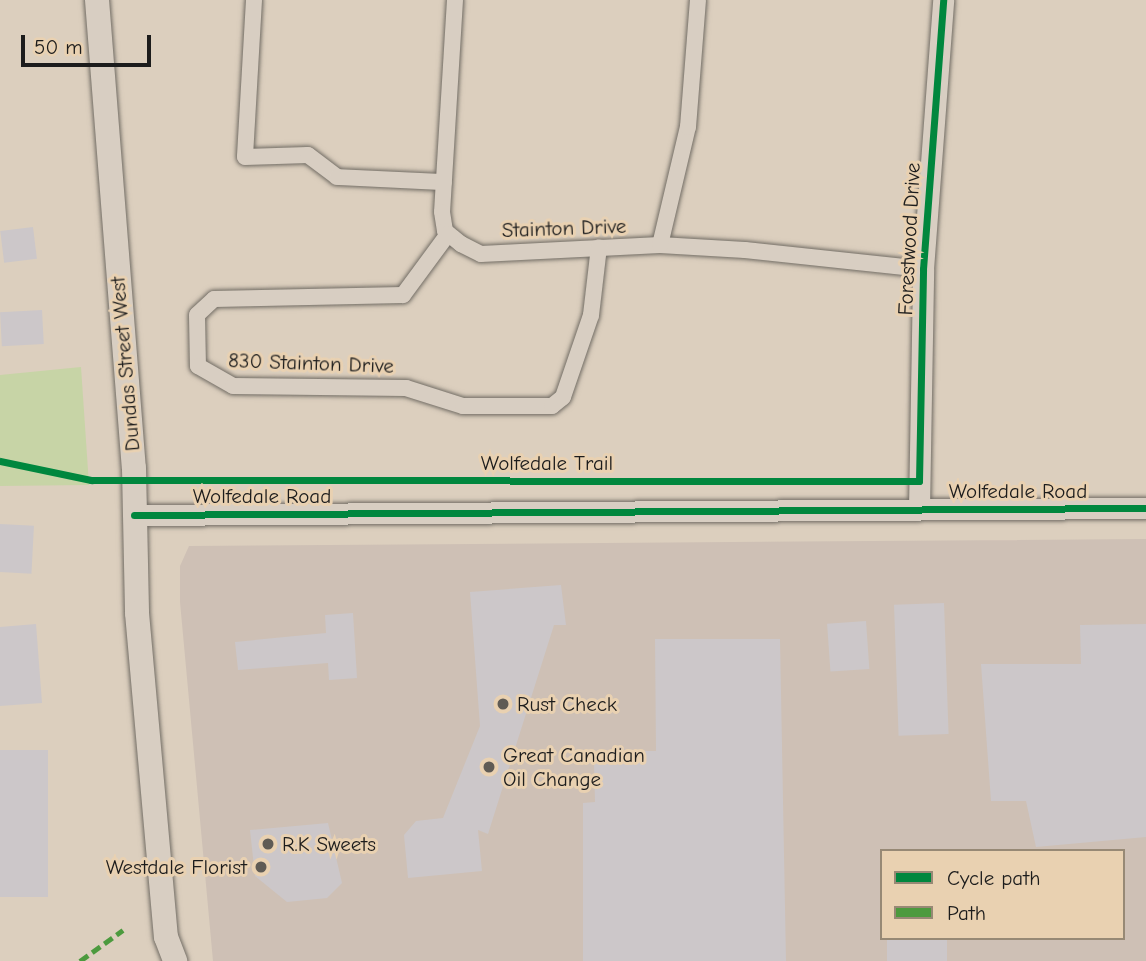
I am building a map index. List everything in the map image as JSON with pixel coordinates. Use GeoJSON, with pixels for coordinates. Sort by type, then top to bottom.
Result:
{"type":"FeatureCollection","features":[{"type":"Feature","properties":{"kind":"main road","name":"Dundas Street West"},"geometry":{"type":"LineString","coordinates":[[97,0],[164,949],[175,961]]}},
{"type":"Feature","properties":{"kind":"street"},"geometry":{"type":"LineString","coordinates":[[254,0],[245,157],[308,155],[337,177],[444,182]]}},
{"type":"Feature","properties":{"kind":"street"},"geometry":{"type":"LineString","coordinates":[[448,234],[444,182],[455,0]]}},
{"type":"Feature","properties":{"kind":"street"},"geometry":{"type":"LineString","coordinates":[[660,245],[688,127],[698,0]]}},
{"type":"Feature","properties":{"kind":"street","name":"Forestwood Drive"},"geometry":{"type":"LineString","coordinates":[[919,509],[923,269],[943,0]]}},
{"type":"Feature","properties":{"kind":"street","name":"Stainton Drive"},"geometry":{"type":"LineString","coordinates":[[448,234],[481,254],[660,245],[923,269]]}},
{"type":"Feature","properties":{"kind":"street","name":"830 Stainton Drive"},"geometry":{"type":"LineString","coordinates":[[448,234],[403,295],[214,299],[197,315],[198,366],[233,386],[406,388],[463,406],[552,406],[563,397],[591,315],[598,247]]}},
{"type":"Feature","properties":{"kind":"street","name":"Wolfedale Road"},"geometry":{"type":"LineString","coordinates":[[134,515],[1146,508]]}},
{"type":"Feature","properties":{"kind":"shaded area"},"geometry":{"type":"Polygon","coordinates":[[[1146,539],[1146,961],[213,961],[180,602],[180,566],[189,546],[1146,539]]]}},
{"type":"Feature","properties":{"kind":"green space"},"geometry":{"type":"Polygon","coordinates":[[[81,367],[89,485],[0,486],[0,375],[81,367]]]}},
{"type":"Feature","properties":{"kind":"building"},"geometry":{"type":"Polygon","coordinates":[[[33,227],[37,259],[4,263],[0,231],[33,227]]]}},
{"type":"Feature","properties":{"kind":"building"},"geometry":{"type":"Polygon","coordinates":[[[42,310],[44,344],[2,346],[0,312],[42,310]]]}},
{"type":"Feature","properties":{"kind":"building"},"geometry":{"type":"Polygon","coordinates":[[[0,524],[34,526],[31,574],[0,572],[0,524]]]}},
{"type":"Feature","properties":{"kind":"building"},"geometry":{"type":"Polygon","coordinates":[[[561,585],[566,625],[554,625],[488,834],[478,830],[482,871],[408,878],[404,835],[416,821],[443,818],[480,726],[470,592],[561,585]]]}},
{"type":"Feature","properties":{"kind":"building"},"geometry":{"type":"Polygon","coordinates":[[[944,603],[949,734],[899,736],[894,605],[944,603]]]}},
{"type":"Feature","properties":{"kind":"building"},"geometry":{"type":"Polygon","coordinates":[[[353,613],[357,678],[329,680],[328,663],[238,670],[235,642],[326,633],[325,615],[353,613]]]}},
{"type":"Feature","properties":{"kind":"building"},"geometry":{"type":"Polygon","coordinates":[[[866,621],[869,669],[830,672],[827,624],[866,621]]]}},
{"type":"Feature","properties":{"kind":"building"},"geometry":{"type":"Polygon","coordinates":[[[36,624],[42,703],[0,706],[0,627],[36,624]]]}},
{"type":"Feature","properties":{"kind":"building"},"geometry":{"type":"Polygon","coordinates":[[[1146,624],[1146,837],[1036,847],[1026,801],[991,801],[981,664],[1081,664],[1080,625],[1146,624]]]}},
{"type":"Feature","properties":{"kind":"building"},"geometry":{"type":"Polygon","coordinates":[[[655,639],[780,639],[786,961],[583,961],[583,803],[595,802],[594,762],[633,762],[632,751],[656,751],[655,639]]]}},
{"type":"Feature","properties":{"kind":"building"},"geometry":{"type":"Polygon","coordinates":[[[0,750],[48,750],[48,897],[0,897],[0,750]]]}},
{"type":"Feature","properties":{"kind":"building"},"geometry":{"type":"Polygon","coordinates":[[[328,823],[342,883],[327,898],[287,902],[255,876],[250,830],[328,823]]]}},
{"type":"Feature","properties":{"kind":"building"},"geometry":{"type":"Polygon","coordinates":[[[887,940],[947,940],[947,961],[887,961],[887,940]]]}},
{"type":"Feature","properties":{"kind":"marked path"},"geometry":{"type":"LineString","coordinates":[[80,961],[123,930]]}},
{"type":"Feature","properties":{"kind":"cycle path","name":"Wolfedale Trail"},"geometry":{"type":"LineString","coordinates":[[0,461],[91,480],[919,481],[923,269],[943,0]]}},
{"type":"Feature","properties":{"kind":"cycle path"},"geometry":{"type":"LineString","coordinates":[[134,515],[1146,508]]}},
{"type":"Feature","properties":{"kind":"place","name":"Rust Check"},"geometry":{"type":"Point","coordinates":[503,704]}},
{"type":"Feature","properties":{"kind":"place","name":"Great Canadian Oil Change"},"geometry":{"type":"Point","coordinates":[489,767]}},
{"type":"Feature","properties":{"kind":"place","name":"R.K Sweets"},"geometry":{"type":"Point","coordinates":[268,844]}},
{"type":"Feature","properties":{"kind":"place","name":"Westdale Florist"},"geometry":{"type":"Point","coordinates":[261,867]}}]}
